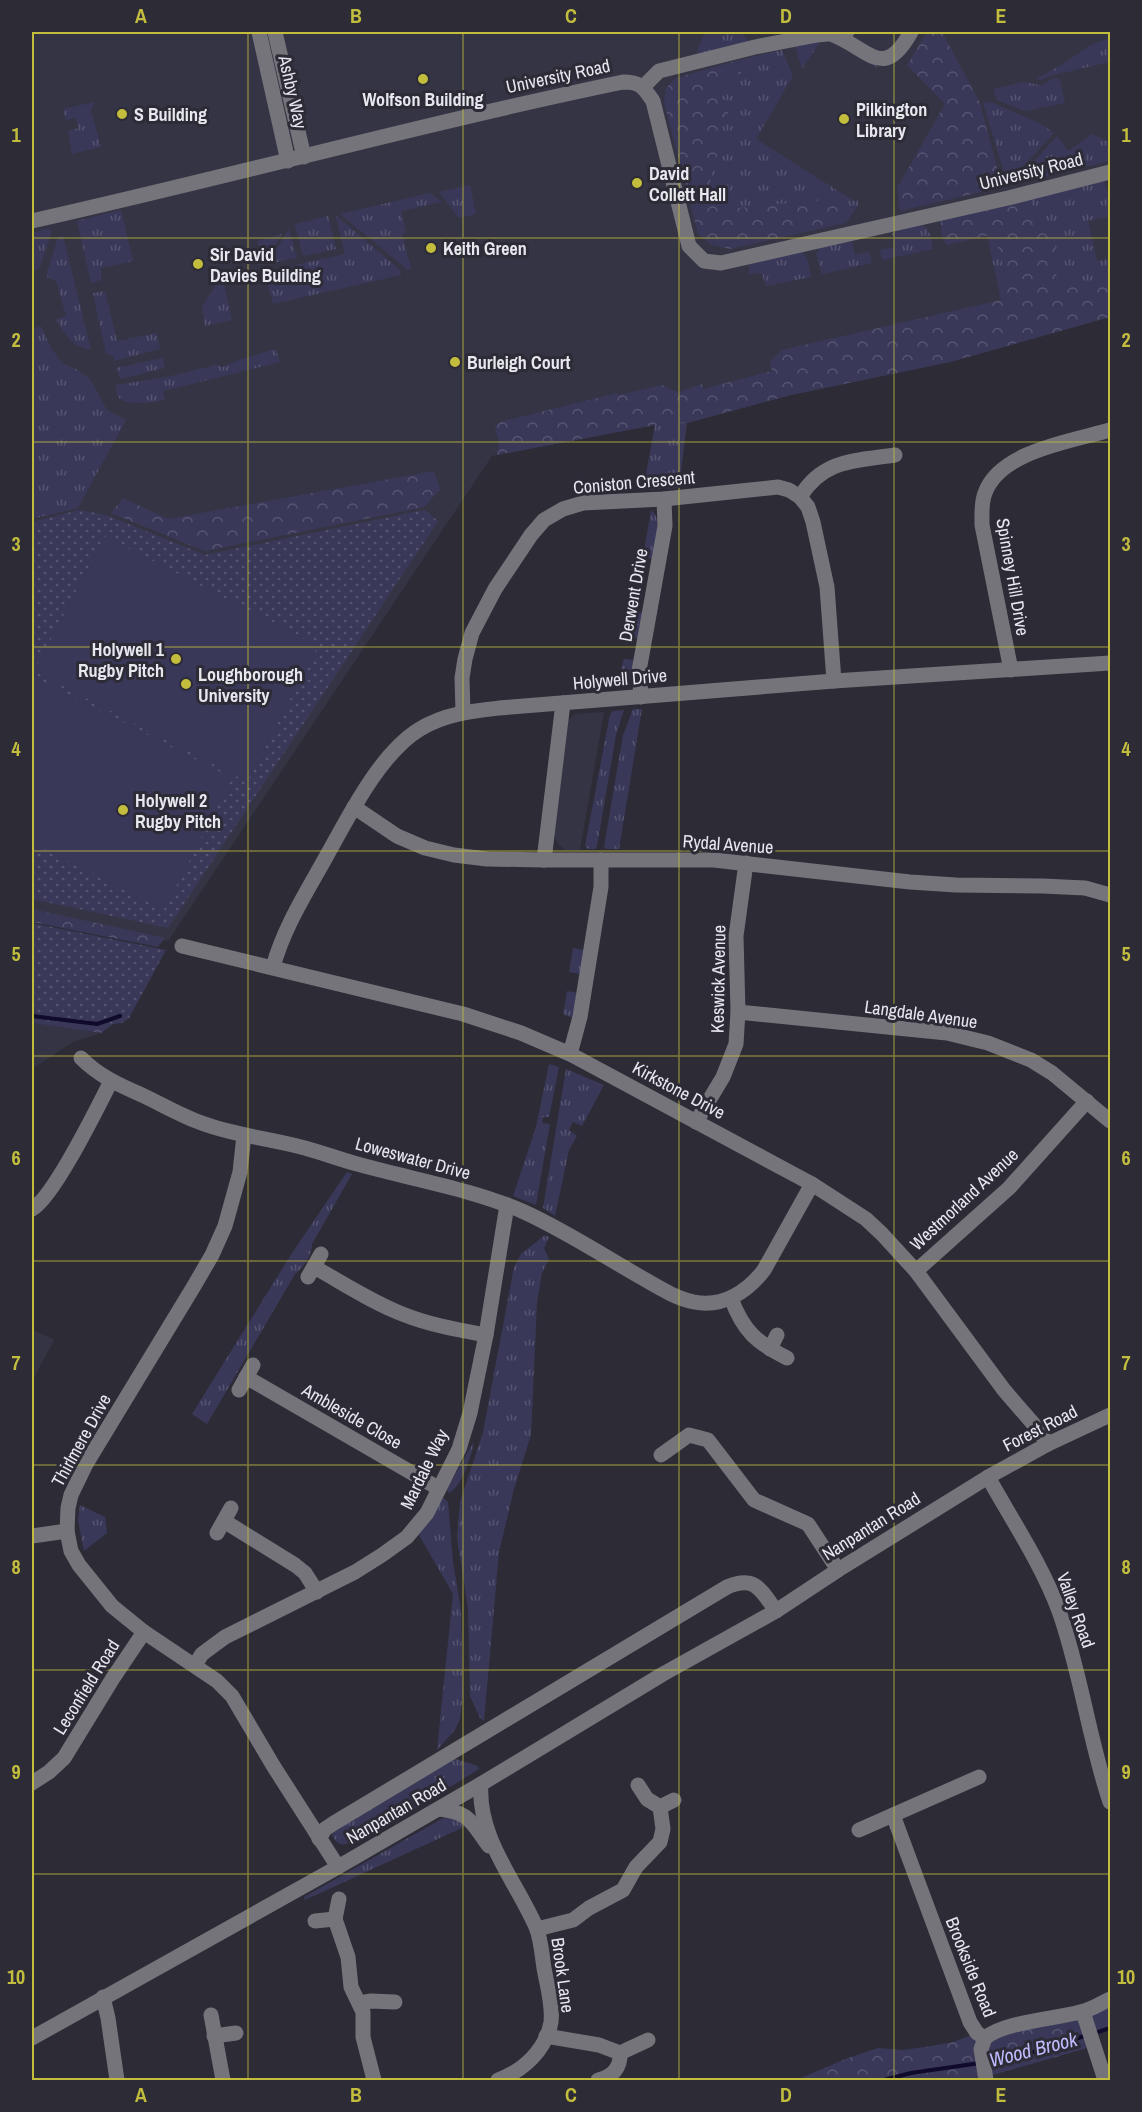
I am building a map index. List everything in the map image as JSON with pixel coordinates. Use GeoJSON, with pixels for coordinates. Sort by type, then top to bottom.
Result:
{"type":"FeatureCollection","features":[{"type":"Feature","properties":{"kind":"street","name":"Ashby Way"},"geometry":{"type":"LineString","coordinates":[[259,32],[288,161]]}},
{"type":"Feature","properties":{"kind":"street","name":"Ashby Way"},"geometry":{"type":"LineString","coordinates":[[275,32],[304,157]]}},
{"type":"Feature","properties":{"kind":"street"},"geometry":{"type":"LineString","coordinates":[[643,87],[659,71],[755,47],[847,32]]}},
{"type":"Feature","properties":{"kind":"street"},"geometry":{"type":"LineString","coordinates":[[830,34],[878,58],[891,58],[900,50],[911,32]]}},
{"type":"Feature","properties":{"kind":"street","name":"University Road"},"geometry":{"type":"LineString","coordinates":[[32,221],[288,161],[470,115],[623,82],[634,82],[643,87],[653,102],[689,246],[704,261],[721,264],[1110,172]]}},
{"type":"Feature","properties":{"kind":"street","name":"Spinney Hill Drive"},"geometry":{"type":"LineString","coordinates":[[1011,670],[982,525],[985,492],[1001,470],[1026,454],[1110,430]]}},
{"type":"Feature","properties":{"kind":"street"},"geometry":{"type":"LineString","coordinates":[[834,681],[825,572],[808,507],[800,497],[817,476],[827,468],[839,464],[866,466],[895,455]]}},
{"type":"Feature","properties":{"kind":"street","name":"Coniston Crescent"},"geometry":{"type":"LineString","coordinates":[[463,712],[462,678],[472,633],[495,589],[539,526],[563,509],[583,503],[664,499],[778,487],[789,490],[800,497]]}},
{"type":"Feature","properties":{"kind":"street","name":"Derwent Drive"},"geometry":{"type":"LineString","coordinates":[[641,697],[639,671],[665,526],[664,499]]}},
{"type":"Feature","properties":{"kind":"street","name":"Holywell Drive"},"geometry":{"type":"LineString","coordinates":[[273,968],[279,944],[293,915],[354,807],[387,759],[403,742],[420,729],[441,718],[463,712],[563,703],[834,681],[1110,663]]}},
{"type":"Feature","properties":{"kind":"street"},"geometry":{"type":"LineString","coordinates":[[544,860],[563,703]]}},
{"type":"Feature","properties":{"kind":"street","name":"Rydal Avenue"},"geometry":{"type":"LineString","coordinates":[[354,807],[397,836],[425,849],[488,859],[714,860],[910,882],[1084,888],[1110,895]]}},
{"type":"Feature","properties":{"kind":"street"},"geometry":{"type":"LineString","coordinates":[[570,1054],[578,1029],[588,970],[601,887],[601,860]]}},
{"type":"Feature","properties":{"kind":"street","name":"Keswick Avenue"},"geometry":{"type":"LineString","coordinates":[[696,1122],[723,1077],[736,1044],[738,1012],[736,936],[746,863]]}},
{"type":"Feature","properties":{"kind":"street","name":"Kirkstone Drive"},"geometry":{"type":"LineString","coordinates":[[182,946],[463,1014],[521,1033],[570,1054],[812,1184],[866,1219],[882,1233],[916,1271],[1004,1390],[1048,1444]]}},
{"type":"Feature","properties":{"kind":"street","name":"Langdale Avenue"},"geometry":{"type":"LineString","coordinates":[[738,1012],[947,1034],[988,1043],[1031,1060],[1052,1073],[1110,1121]]}},
{"type":"Feature","properties":{"kind":"street","name":"Loweswater Drive"},"geometry":{"type":"LineString","coordinates":[[81,1058],[95,1072],[111,1081],[200,1123],[244,1135],[300,1146],[360,1165],[442,1185],[507,1205],[541,1220],[686,1300],[709,1303],[732,1298]]}},
{"type":"Feature","properties":{"kind":"street"},"geometry":{"type":"LineString","coordinates":[[32,1209],[47,1195],[111,1081]]}},
{"type":"Feature","properties":{"kind":"street","name":"Westmorland Avenue"},"geometry":{"type":"LineString","coordinates":[[916,1271],[1009,1188],[1087,1101]]}},
{"type":"Feature","properties":{"kind":"street","name":"Thirlmere Drive"},"geometry":{"type":"LineString","coordinates":[[244,1135],[234,1200],[221,1235],[194,1286],[86,1464],[71,1496],[67,1531],[71,1551],[90,1581],[112,1606],[144,1632],[217,1681],[232,1696],[338,1867]]}},
{"type":"Feature","properties":{"kind":"street"},"geometry":{"type":"LineString","coordinates":[[787,1358],[773,1342],[758,1341],[748,1332],[735,1309],[732,1298],[745,1291],[764,1270],[812,1184]]}},
{"type":"Feature","properties":{"kind":"street","name":"Mardale Way"},"geometry":{"type":"LineString","coordinates":[[195,1665],[202,1654],[225,1637],[356,1572],[407,1537],[427,1513],[465,1433],[486,1335],[507,1205]]}},
{"type":"Feature","properties":{"kind":"street"},"geometry":{"type":"LineString","coordinates":[[315,1266],[402,1314],[420,1321],[486,1335]]}},
{"type":"Feature","properties":{"kind":"street","name":"Ambleside Close"},"geometry":{"type":"LineString","coordinates":[[246,1377],[438,1488]]}},
{"type":"Feature","properties":{"kind":"street","name":"Forest Road"},"geometry":{"type":"LineString","coordinates":[[988,1477],[1048,1444],[1110,1415]]}},
{"type":"Feature","properties":{"kind":"street"},"geometry":{"type":"LineString","coordinates":[[661,1455],[689,1435],[708,1440],[754,1500],[808,1524],[838,1570]]}},
{"type":"Feature","properties":{"kind":"street","name":"Nanpantan Road"},"geometry":{"type":"LineString","coordinates":[[32,2038],[439,1809],[663,1674],[776,1611],[988,1477]]}},
{"type":"Feature","properties":{"kind":"street","name":"Valley Road"},"geometry":{"type":"LineString","coordinates":[[988,1477],[1043,1575],[1058,1609],[1070,1645],[1110,1802]]}},
{"type":"Feature","properties":{"kind":"street"},"geometry":{"type":"LineString","coordinates":[[224,1521],[295,1564],[305,1573],[317,1592]]}},
{"type":"Feature","properties":{"kind":"street"},"geometry":{"type":"LineString","coordinates":[[32,1536],[67,1531]]}},
{"type":"Feature","properties":{"kind":"street","name":"Nanpantan Road"},"geometry":{"type":"LineString","coordinates":[[319,1839],[325,1829],[401,1781],[727,1587],[739,1582],[750,1582],[762,1591],[776,1611]]}},
{"type":"Feature","properties":{"kind":"street","name":"Leconfield Road"},"geometry":{"type":"LineString","coordinates":[[32,1783],[64,1758],[113,1677],[144,1632]]}},
{"type":"Feature","properties":{"kind":"street"},"geometry":{"type":"LineString","coordinates":[[859,1830],[980,1777]]}},
{"type":"Feature","properties":{"kind":"street","name":"Brook Lane"},"geometry":{"type":"LineString","coordinates":[[481,1784],[480,1802],[484,1819],[500,1860],[537,1929],[550,1998],[551,2021],[546,2036],[531,2060],[512,2075],[498,2080]]}},
{"type":"Feature","properties":{"kind":"street"},"geometry":{"type":"LineString","coordinates":[[537,1929],[573,1920],[589,1908],[626,1897],[636,1867],[660,1842],[667,1804],[647,1799],[638,1785]]}},
{"type":"Feature","properties":{"kind":"street","name":"Brook Lane"},"geometry":{"type":"LineString","coordinates":[[439,1809],[456,1811],[466,1816],[500,1860]]}},
{"type":"Feature","properties":{"kind":"street","name":"Brookside Road"},"geometry":{"type":"LineString","coordinates":[[893,1815],[970,2022],[984,2038],[991,2033],[1010,2027],[1083,2012],[1110,1999]]}},
{"type":"Feature","properties":{"kind":"street"},"geometry":{"type":"LineString","coordinates":[[339,1899],[335,1919],[348,1957],[351,1987],[363,2012],[363,2037],[374,2080]]}},
{"type":"Feature","properties":{"kind":"street"},"geometry":{"type":"LineString","coordinates":[[315,1921],[335,1919]]}},
{"type":"Feature","properties":{"kind":"street"},"geometry":{"type":"LineString","coordinates":[[103,1997],[117,2080]]}},
{"type":"Feature","properties":{"kind":"street"},"geometry":{"type":"LineString","coordinates":[[360,2003],[395,2002]]}},
{"type":"Feature","properties":{"kind":"street"},"geometry":{"type":"LineString","coordinates":[[1083,2012],[1105,2080]]}},
{"type":"Feature","properties":{"kind":"street"},"geometry":{"type":"LineString","coordinates":[[211,2016],[223,2080]]}},
{"type":"Feature","properties":{"kind":"street"},"geometry":{"type":"LineString","coordinates":[[214,2036],[236,2033]]}},
{"type":"Feature","properties":{"kind":"street"},"geometry":{"type":"LineString","coordinates":[[546,2036],[599,2045],[620,2054]]}},
{"type":"Feature","properties":{"kind":"street"},"geometry":{"type":"LineString","coordinates":[[984,2038],[981,2049],[984,2069]]}},
{"type":"Feature","properties":{"kind":"street"},"geometry":{"type":"LineString","coordinates":[[620,2054],[648,2040]]}},
{"type":"Feature","properties":{"kind":"street"},"geometry":{"type":"LineString","coordinates":[[598,2080],[608,2078],[615,2071],[620,2061],[620,2054]]}},
{"type":"Feature","properties":{"kind":"shaded area","name":"Loughborough University"},"geometry":{"type":"Polygon","coordinates":[[[32,32],[1110,32],[1110,317],[950,362],[791,395],[687,423],[655,425],[492,456],[168,941],[32,912],[32,32]]]}},
{"type":"Feature","properties":{"kind":"shaded area"},"geometry":{"type":"Polygon","coordinates":[[[604,712],[580,850],[565,850],[554,836],[568,721],[574,714],[604,712]]]}},
{"type":"Feature","properties":{"kind":"shaded area"},"geometry":{"type":"Polygon","coordinates":[[[32,1023],[101,1033],[73,1042],[32,1069],[32,1023]]]}},
{"type":"Feature","properties":{"kind":"shaded area"},"geometry":{"type":"Polygon","coordinates":[[[32,1329],[54,1340],[32,1381],[32,1329]]]}},
{"type":"Feature","properties":{"kind":"green space"},"geometry":{"type":"Polygon","coordinates":[[[705,32],[741,32],[751,45],[697,58],[698,48],[705,32]]]}},
{"type":"Feature","properties":{"kind":"green space"},"geometry":{"type":"Polygon","coordinates":[[[927,32],[942,32],[980,103],[1002,187],[900,211],[897,188],[945,104],[907,65],[927,32]]]}},
{"type":"Feature","properties":{"kind":"green space"},"geometry":{"type":"Polygon","coordinates":[[[830,34],[877,59],[877,68],[824,36],[802,69],[794,41],[830,34]]]}},
{"type":"Feature","properties":{"kind":"green space"},"geometry":{"type":"Polygon","coordinates":[[[1110,38],[1110,62],[1040,80],[1036,79],[1091,45],[1110,38]]]}},
{"type":"Feature","properties":{"kind":"green space"},"geometry":{"type":"Polygon","coordinates":[[[782,50],[793,76],[756,139],[854,201],[858,200],[858,205],[846,223],[841,224],[846,212],[839,199],[738,208],[717,201],[709,178],[722,142],[712,93],[716,78],[743,64],[739,60],[782,50]]]}},
{"type":"Feature","properties":{"kind":"green space"},"geometry":{"type":"Polygon","coordinates":[[[739,60],[743,64],[741,74],[717,78],[712,93],[726,101],[729,119],[721,129],[722,142],[710,178],[717,201],[738,208],[839,199],[847,212],[841,224],[730,249],[712,245],[698,234],[664,102],[666,88],[676,78],[739,60]]]}},
{"type":"Feature","properties":{"kind":"green space"},"geometry":{"type":"Polygon","coordinates":[[[1056,77],[1060,80],[1065,103],[1025,111],[997,100],[993,89],[1023,82],[1041,85],[1056,77]]]}},
{"type":"Feature","properties":{"kind":"green space"},"geometry":{"type":"Polygon","coordinates":[[[94,102],[91,110],[101,147],[72,154],[68,131],[78,128],[76,118],[66,120],[63,109],[94,102]]]}},
{"type":"Feature","properties":{"kind":"green space"},"geometry":{"type":"Polygon","coordinates":[[[991,102],[1041,124],[1054,133],[1009,182],[1007,182],[983,103],[991,102]]]}},
{"type":"Feature","properties":{"kind":"green space"},"geometry":{"type":"Polygon","coordinates":[[[1092,134],[1110,143],[1110,161],[1014,184],[1057,136],[1068,151],[1092,134]]]}},
{"type":"Feature","properties":{"kind":"green space"},"geometry":{"type":"Polygon","coordinates":[[[1104,180],[1110,199],[1110,216],[1088,221],[1097,261],[1110,259],[1110,278],[1093,282],[1062,283],[1052,269],[1057,250],[1040,225],[1028,197],[1104,180]]]}},
{"type":"Feature","properties":{"kind":"green space"},"geometry":{"type":"Polygon","coordinates":[[[470,185],[476,214],[459,218],[439,192],[470,185]]]}},
{"type":"Feature","properties":{"kind":"green space"},"geometry":{"type":"Polygon","coordinates":[[[430,193],[442,202],[401,211],[406,233],[402,234],[411,269],[408,270],[340,214],[430,193]]]}},
{"type":"Feature","properties":{"kind":"green space"},"geometry":{"type":"Polygon","coordinates":[[[1028,197],[1040,225],[1057,250],[1052,269],[1062,282],[1093,282],[1110,278],[1110,317],[950,362],[791,395],[687,423],[655,425],[497,455],[499,443],[495,427],[500,422],[617,393],[619,395],[662,385],[678,392],[702,384],[703,389],[772,371],[770,361],[782,350],[1001,300],[999,290],[1004,288],[1005,274],[994,239],[986,236],[947,245],[942,238],[940,216],[1028,197]]]}},
{"type":"Feature","properties":{"kind":"green space"},"geometry":{"type":"Polygon","coordinates":[[[121,210],[133,261],[101,268],[101,280],[91,283],[77,221],[121,210]]]}},
{"type":"Feature","properties":{"kind":"green space"},"geometry":{"type":"Polygon","coordinates":[[[328,216],[336,249],[303,256],[295,224],[328,216]]]}},
{"type":"Feature","properties":{"kind":"green space"},"geometry":{"type":"Polygon","coordinates":[[[337,216],[400,270],[401,275],[273,304],[265,272],[345,254],[337,216]]]}},
{"type":"Feature","properties":{"kind":"green space"},"geometry":{"type":"Polygon","coordinates":[[[919,224],[928,231],[933,249],[882,260],[880,250],[895,247],[892,233],[919,224]]]}},
{"type":"Feature","properties":{"kind":"green space"},"geometry":{"type":"Polygon","coordinates":[[[46,229],[52,231],[40,267],[36,271],[32,266],[32,233],[46,229]]]}},
{"type":"Feature","properties":{"kind":"green space"},"geometry":{"type":"Polygon","coordinates":[[[289,229],[297,258],[267,264],[289,229]]]}},
{"type":"Feature","properties":{"kind":"green space"},"geometry":{"type":"Polygon","coordinates":[[[282,234],[263,263],[258,241],[282,234]]]}},
{"type":"Feature","properties":{"kind":"green space"},"geometry":{"type":"Polygon","coordinates":[[[63,236],[91,350],[75,343],[54,320],[66,316],[56,281],[47,277],[47,273],[58,237],[63,236]]]}},
{"type":"Feature","properties":{"kind":"green space"},"geometry":{"type":"Polygon","coordinates":[[[987,236],[994,239],[1004,265],[1004,289],[999,290],[987,236]]]}},
{"type":"Feature","properties":{"kind":"green space"},"geometry":{"type":"Polygon","coordinates":[[[852,242],[855,255],[869,252],[872,263],[822,274],[816,254],[821,247],[852,242]]]}},
{"type":"Feature","properties":{"kind":"green space"},"geometry":{"type":"Polygon","coordinates":[[[802,252],[807,258],[811,277],[766,286],[762,274],[749,275],[749,266],[752,262],[802,252]]]}},
{"type":"Feature","properties":{"kind":"green space"},"geometry":{"type":"Polygon","coordinates":[[[224,284],[232,320],[205,326],[202,307],[215,286],[224,284]]]}},
{"type":"Feature","properties":{"kind":"green space"},"geometry":{"type":"Polygon","coordinates":[[[105,291],[117,341],[157,333],[160,349],[114,361],[113,356],[106,354],[93,293],[105,291]]]}},
{"type":"Feature","properties":{"kind":"green space"},"geometry":{"type":"Polygon","coordinates":[[[41,326],[51,348],[62,363],[90,379],[107,410],[126,420],[78,508],[32,519],[32,329],[41,326]]]}},
{"type":"Feature","properties":{"kind":"green space"},"geometry":{"type":"Polygon","coordinates":[[[276,349],[280,362],[163,391],[165,400],[129,402],[120,399],[117,394],[116,385],[167,377],[216,365],[223,367],[276,349]]]}},
{"type":"Feature","properties":{"kind":"green space"},"geometry":{"type":"Polygon","coordinates":[[[163,358],[165,368],[120,379],[116,368],[163,358]]]}},
{"type":"Feature","properties":{"kind":"green space"},"geometry":{"type":"Polygon","coordinates":[[[687,423],[679,488],[643,490],[655,425],[687,423]]]}},
{"type":"Feature","properties":{"kind":"green space"},"geometry":{"type":"Polygon","coordinates":[[[434,471],[440,490],[424,507],[205,551],[111,513],[123,498],[168,519],[434,471]]]}},
{"type":"Feature","properties":{"kind":"green space"},"geometry":{"type":"Polygon","coordinates":[[[79,510],[106,515],[205,555],[424,510],[438,521],[168,928],[32,899],[32,522],[79,510]]]}},
{"type":"Feature","properties":{"kind":"green space"},"geometry":{"type":"Polygon","coordinates":[[[651,510],[655,514],[658,526],[653,559],[643,557],[651,510]]]}},
{"type":"Feature","properties":{"kind":"green space","name":"Holywell 1 Rugby Pitch"},"geometry":{"type":"Polygon","coordinates":[[[105,536],[318,646],[247,782],[34,671],[105,536]]]}},
{"type":"Feature","properties":{"kind":"green space"},"geometry":{"type":"Polygon","coordinates":[[[633,611],[644,613],[640,639],[629,637],[633,611]]]}},
{"type":"Feature","properties":{"kind":"green space"},"geometry":{"type":"Polygon","coordinates":[[[624,659],[635,660],[633,679],[626,686],[616,686],[624,659]]]}},
{"type":"Feature","properties":{"kind":"green space","name":"Holywell 2 Rugby Pitch"},"geometry":{"type":"Polygon","coordinates":[[[32,676],[232,778],[164,910],[32,843],[32,676]]]}},
{"type":"Feature","properties":{"kind":"green space"},"geometry":{"type":"Polygon","coordinates":[[[633,709],[642,709],[619,849],[607,849],[604,847],[623,735],[633,709]]]}},
{"type":"Feature","properties":{"kind":"green space"},"geometry":{"type":"Polygon","coordinates":[[[624,710],[616,735],[597,846],[595,849],[588,849],[585,846],[610,714],[613,711],[624,710]]]}},
{"type":"Feature","properties":{"kind":"green space"},"geometry":{"type":"Polygon","coordinates":[[[32,909],[165,938],[158,947],[32,922],[32,909]]]}},
{"type":"Feature","properties":{"kind":"green space"},"geometry":{"type":"Polygon","coordinates":[[[32,923],[166,950],[129,1018],[122,1023],[113,1024],[32,1012],[32,923]]]}},
{"type":"Feature","properties":{"kind":"green space"},"geometry":{"type":"Polygon","coordinates":[[[573,948],[585,950],[580,974],[569,972],[573,948]]]}},
{"type":"Feature","properties":{"kind":"green space"},"geometry":{"type":"Polygon","coordinates":[[[567,991],[577,993],[573,1018],[563,1014],[567,991]]]}},
{"type":"Feature","properties":{"kind":"green space"},"geometry":{"type":"Polygon","coordinates":[[[32,1012],[113,1024],[101,1033],[32,1023],[32,1012]]]}},
{"type":"Feature","properties":{"kind":"green space"},"geometry":{"type":"Polygon","coordinates":[[[549,1064],[559,1067],[549,1117],[543,1117],[542,1123],[550,1124],[536,1205],[513,1196],[536,1127],[549,1064]]]}},
{"type":"Feature","properties":{"kind":"green space"},"geometry":{"type":"Polygon","coordinates":[[[566,1069],[604,1085],[582,1126],[573,1122],[569,1130],[577,1136],[569,1150],[555,1216],[543,1208],[566,1069]]]}},
{"type":"Feature","properties":{"kind":"green space"},"geometry":{"type":"Polygon","coordinates":[[[347,1172],[352,1174],[312,1244],[307,1260],[295,1274],[207,1424],[192,1414],[292,1253],[347,1172]]]}},
{"type":"Feature","properties":{"kind":"green space"},"geometry":{"type":"Polygon","coordinates":[[[545,1235],[549,1237],[544,1248],[549,1259],[542,1273],[537,1302],[531,1435],[514,1489],[499,1552],[484,1721],[480,1718],[470,1696],[468,1608],[457,1538],[460,1502],[483,1432],[514,1267],[521,1254],[545,1235]]]}},
{"type":"Feature","properties":{"kind":"green space"},"geometry":{"type":"Polygon","coordinates":[[[474,1441],[469,1462],[462,1477],[454,1490],[449,1493],[448,1487],[474,1441]]]}},
{"type":"Feature","properties":{"kind":"green space"},"geometry":{"type":"Polygon","coordinates":[[[442,1497],[448,1502],[453,1562],[461,1611],[463,1695],[460,1719],[455,1730],[437,1750],[453,1594],[419,1535],[442,1497]]]}},
{"type":"Feature","properties":{"kind":"green space"},"geometry":{"type":"Polygon","coordinates":[[[80,1505],[105,1517],[107,1533],[84,1551],[78,1520],[80,1505]]]}},
{"type":"Feature","properties":{"kind":"green space"},"geometry":{"type":"Polygon","coordinates":[[[453,1758],[478,1766],[479,1769],[384,1828],[346,1844],[335,1840],[332,1835],[335,1829],[453,1758]]]}},
{"type":"Feature","properties":{"kind":"green space"},"geometry":{"type":"Polygon","coordinates":[[[445,1817],[456,1819],[464,1827],[305,1900],[304,1897],[445,1817]]]}},
{"type":"Feature","properties":{"kind":"green space"},"geometry":{"type":"Polygon","coordinates":[[[1110,1999],[1110,2028],[1090,2035],[1083,2012],[1110,1999]]]}},
{"type":"Feature","properties":{"kind":"green space"},"geometry":{"type":"Polygon","coordinates":[[[1083,2012],[1094,2046],[986,2077],[986,2080],[796,2080],[878,2048],[903,2050],[931,2046],[953,2042],[977,2033],[1083,2012]]]}},
{"type":"Feature","properties":{"kind":"waterway"},"geometry":{"type":"LineString","coordinates":[[32,1016],[97,1024],[120,1016]]}},
{"type":"Feature","properties":{"kind":"waterway","name":"Wood Brook"},"geometry":{"type":"LineString","coordinates":[[1095,2033],[1110,2028]]}},
{"type":"Feature","properties":{"kind":"waterway","name":"Wood Brook"},"geometry":{"type":"LineString","coordinates":[[988,2061],[1043,2050],[1087,2035]]}},
{"type":"Feature","properties":{"kind":"waterway","name":"Wood Brook"},"geometry":{"type":"LineString","coordinates":[[884,2080],[911,2073],[980,2063]]}},
{"type":"Feature","properties":{"kind":"place","name":"Wolfson Building"},"geometry":{"type":"Point","coordinates":[423,79]}},
{"type":"Feature","properties":{"kind":"place","name":"S Building"},"geometry":{"type":"Point","coordinates":[122,114]}},
{"type":"Feature","properties":{"kind":"place","name":"Pilkington Library"},"geometry":{"type":"Point","coordinates":[844,119]}},
{"type":"Feature","properties":{"kind":"place","name":"David Collett Hall"},"geometry":{"type":"Point","coordinates":[637,183]}},
{"type":"Feature","properties":{"kind":"place","name":"Keith Green"},"geometry":{"type":"Point","coordinates":[431,248]}},
{"type":"Feature","properties":{"kind":"place","name":"Sir David Davies Building"},"geometry":{"type":"Point","coordinates":[198,264]}},
{"type":"Feature","properties":{"kind":"place","name":"Burleigh Court"},"geometry":{"type":"Point","coordinates":[455,362]}},
{"type":"Feature","properties":{"kind":"place","name":"Holywell 1 Rugby Pitch"},"geometry":{"type":"Point","coordinates":[176,659]}},
{"type":"Feature","properties":{"kind":"place","name":"Loughborough University"},"geometry":{"type":"Point","coordinates":[186,684]}},
{"type":"Feature","properties":{"kind":"place","name":"Holywell 2 Rugby Pitch"},"geometry":{"type":"Point","coordinates":[123,810]}}]}
